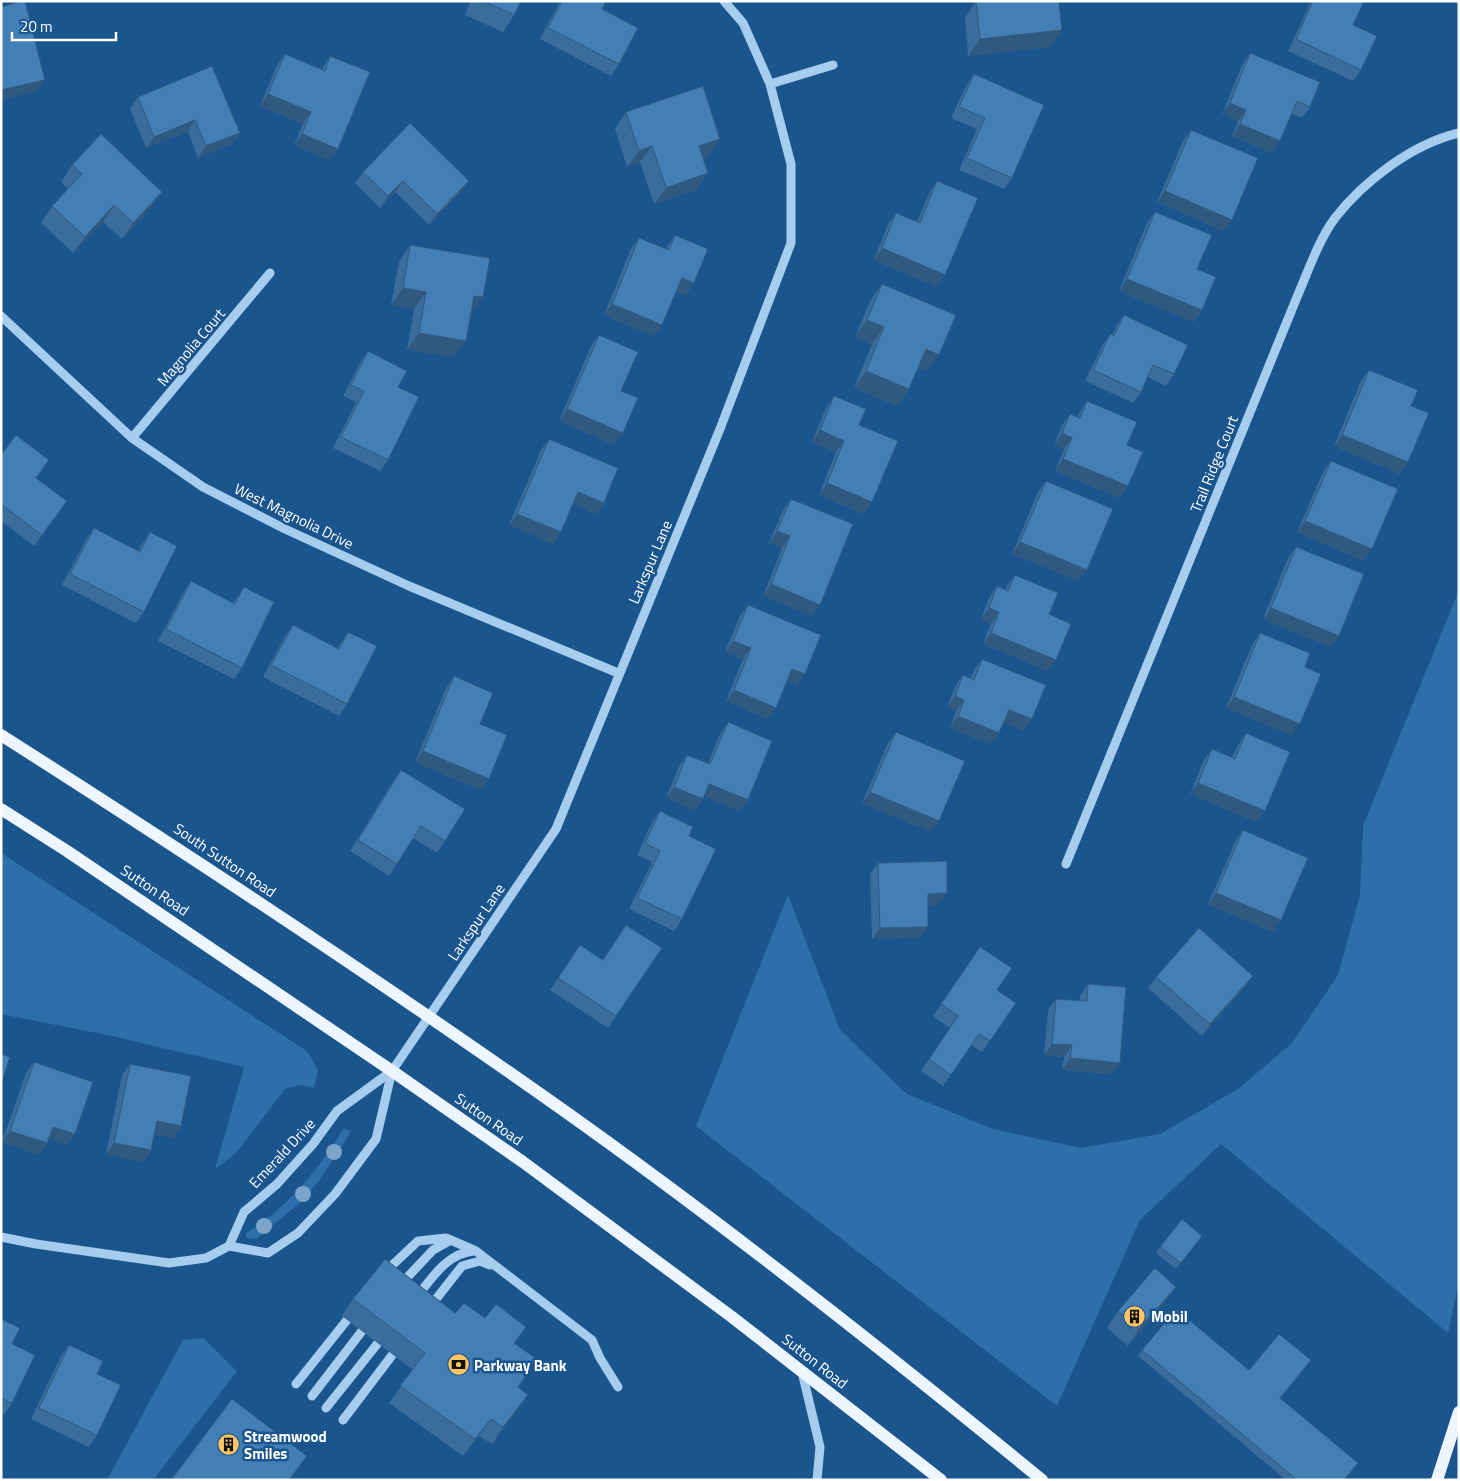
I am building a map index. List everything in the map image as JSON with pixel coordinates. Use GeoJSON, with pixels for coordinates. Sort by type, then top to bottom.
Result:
{"type":"FeatureCollection","features":[{"type":"Feature","properties":{"kind":"main road","name":"South Sutton Road"},"geometry":{"type":"LineString","coordinates":[[1,735],[194,858],[428,1017]]}},
{"type":"Feature","properties":{"kind":"main road","name":"Sutton Road"},"geometry":{"type":"LineString","coordinates":[[1,809],[67,851],[392,1071],[538,1174],[802,1371],[941,1480]]}},
{"type":"Feature","properties":{"kind":"main road"},"geometry":{"type":"LineString","coordinates":[[428,1017],[565,1112],[768,1262],[873,1342],[1042,1480]]}},
{"type":"Feature","properties":{"kind":"main road"},"geometry":{"type":"LineString","coordinates":[[1437,1480],[1459,1412]]}},
{"type":"Feature","properties":{"kind":"street","name":"Larkspur Lane"},"geometry":{"type":"LineString","coordinates":[[428,1017],[556,829],[618,673],[720,429],[791,244],[791,164],[770,84],[743,23],[724,1]]}},
{"type":"Feature","properties":{"kind":"street"},"geometry":{"type":"LineString","coordinates":[[770,84],[833,64]]}},
{"type":"Feature","properties":{"kind":"street","name":"Trail Ridge Court"},"geometry":{"type":"LineString","coordinates":[[1066,864],[1297,297],[1330,226],[1362,189],[1392,167],[1421,147],[1459,133]]}},
{"type":"Feature","properties":{"kind":"street","name":"Magnolia Court"},"geometry":{"type":"LineString","coordinates":[[132,438],[270,273]]}},
{"type":"Feature","properties":{"kind":"street","name":"West Magnolia Drive"},"geometry":{"type":"LineString","coordinates":[[1,316],[132,438],[203,487],[285,529],[409,586],[618,673]]}},
{"type":"Feature","properties":{"kind":"street","name":"Emerald Drive"},"geometry":{"type":"LineString","coordinates":[[392,1071],[376,1139],[335,1194],[298,1233],[268,1253],[229,1246],[244,1212],[277,1184],[314,1144],[337,1111],[392,1071],[428,1017]]}},
{"type":"Feature","properties":{"kind":"street"},"geometry":{"type":"LineString","coordinates":[[1,1237],[46,1246],[169,1263],[206,1258],[229,1246]]}},
{"type":"Feature","properties":{"kind":"street"},"geometry":{"type":"LineString","coordinates":[[378,1280],[394,1261],[418,1240],[446,1238],[476,1251],[502,1269],[592,1340],[600,1358],[618,1387]]}},
{"type":"Feature","properties":{"kind":"street"},"geometry":{"type":"LineString","coordinates":[[395,1292],[433,1250],[451,1240]]}},
{"type":"Feature","properties":{"kind":"street"},"geometry":{"type":"LineString","coordinates":[[411,1304],[442,1266],[461,1252],[476,1251]]}},
{"type":"Feature","properties":{"kind":"street"},"geometry":{"type":"LineString","coordinates":[[424,1314],[462,1266],[480,1261],[502,1269]]}},
{"type":"Feature","properties":{"kind":"street"},"geometry":{"type":"LineString","coordinates":[[296,1384],[347,1320]]}},
{"type":"Feature","properties":{"kind":"street"},"geometry":{"type":"LineString","coordinates":[[312,1396],[362,1331]]}},
{"type":"Feature","properties":{"kind":"street"},"geometry":{"type":"LineString","coordinates":[[326,1408],[378,1343]]}},
{"type":"Feature","properties":{"kind":"street"},"geometry":{"type":"LineString","coordinates":[[343,1420],[393,1354]]}},
{"type":"Feature","properties":{"kind":"street"},"geometry":{"type":"LineString","coordinates":[[802,1371],[820,1447],[817,1480]]}},
{"type":"Feature","properties":{"kind":"shaded area"},"geometry":{"type":"Polygon","coordinates":[[[1459,590],[1459,1281],[1448,1333],[1221,1144],[1140,1220],[1057,1406],[696,1126],[788,895],[840,1030],[907,1094],[993,1129],[1081,1148],[1160,1134],[1238,1089],[1292,1043],[1338,975],[1360,895],[1363,826],[1459,590]]]}},
{"type":"Feature","properties":{"kind":"shaded area"},"geometry":{"type":"Polygon","coordinates":[[[1,853],[307,1051],[318,1070],[314,1088],[301,1085],[285,1089],[236,1153],[215,1169],[244,1067],[112,1036],[1,1014],[1,853]]]}},
{"type":"Feature","properties":{"kind":"shaded area"},"geometry":{"type":"Polygon","coordinates":[[[344,1128],[350,1131],[349,1135],[319,1181],[301,1202],[256,1239],[246,1238],[246,1233],[290,1199],[323,1160],[344,1128]]]}},
{"type":"Feature","properties":{"kind":"shaded area"},"geometry":{"type":"Polygon","coordinates":[[[203,1338],[237,1371],[153,1480],[107,1480],[183,1340],[203,1338]]]}},
{"type":"Feature","properties":{"kind":"building"},"geometry":{"type":"Polygon","coordinates":[[[25,1],[45,80],[1,90],[1,7],[25,1]]]}},
{"type":"Feature","properties":{"kind":"building"},"geometry":{"type":"Polygon","coordinates":[[[484,1],[521,1],[514,15],[484,1]]]}},
{"type":"Feature","properties":{"kind":"building"},"geometry":{"type":"Polygon","coordinates":[[[562,1],[606,1],[602,9],[638,28],[619,64],[548,28],[562,1]]]}},
{"type":"Feature","properties":{"kind":"building"},"geometry":{"type":"Polygon","coordinates":[[[976,1],[1059,1],[1062,30],[980,39],[976,1]]]}},
{"type":"Feature","properties":{"kind":"building"},"geometry":{"type":"Polygon","coordinates":[[[1313,1],[1364,1],[1353,25],[1377,36],[1361,70],[1296,39],[1313,1]]]}},
{"type":"Feature","properties":{"kind":"building"},"geometry":{"type":"Polygon","coordinates":[[[1250,53],[1320,82],[1310,107],[1297,101],[1280,141],[1240,124],[1246,110],[1230,103],[1250,53]]]}},
{"type":"Feature","properties":{"kind":"building"},"geometry":{"type":"Polygon","coordinates":[[[285,54],[325,71],[330,56],[370,72],[338,149],[302,134],[311,112],[268,94],[285,54]]]}},
{"type":"Feature","properties":{"kind":"building"},"geometry":{"type":"Polygon","coordinates":[[[212,66],[240,133],[206,146],[195,120],[154,137],[138,97],[212,66]]]}},
{"type":"Feature","properties":{"kind":"building"},"geometry":{"type":"Polygon","coordinates":[[[974,74],[1044,105],[1012,178],[967,158],[985,118],[959,107],[974,74]]]}},
{"type":"Feature","properties":{"kind":"building"},"geometry":{"type":"Polygon","coordinates":[[[703,86],[720,139],[699,146],[708,173],[666,188],[652,146],[639,151],[626,112],[703,86]]]}},
{"type":"Feature","properties":{"kind":"building"},"geometry":{"type":"Polygon","coordinates":[[[410,123],[469,181],[437,214],[403,181],[388,196],[363,172],[410,123]]]}},
{"type":"Feature","properties":{"kind":"building"},"geometry":{"type":"Polygon","coordinates":[[[1191,130],[1258,158],[1232,220],[1165,191],[1191,130]]]}},
{"type":"Feature","properties":{"kind":"building"},"geometry":{"type":"Polygon","coordinates":[[[101,134],[162,192],[133,223],[114,205],[85,237],[52,206],[82,174],[72,165],[101,134]]]}},
{"type":"Feature","properties":{"kind":"building"},"geometry":{"type":"Polygon","coordinates":[[[937,181],[978,198],[945,275],[882,248],[896,213],[920,223],[937,181]]]}},
{"type":"Feature","properties":{"kind":"building"},"geometry":{"type":"Polygon","coordinates":[[[1155,212],[1212,235],[1197,269],[1216,277],[1202,310],[1127,279],[1155,212]]]}},
{"type":"Feature","properties":{"kind":"building"},"geometry":{"type":"Polygon","coordinates":[[[675,235],[708,249],[694,283],[682,278],[662,325],[612,304],[639,238],[669,250],[675,235]]]}},
{"type":"Feature","properties":{"kind":"building"},"geometry":{"type":"Polygon","coordinates":[[[410,245],[490,258],[483,297],[474,296],[466,341],[419,333],[426,292],[403,288],[410,245]]]}},
{"type":"Feature","properties":{"kind":"building"},"geometry":{"type":"Polygon","coordinates":[[[882,284],[956,315],[939,355],[926,349],[909,389],[866,371],[884,327],[867,320],[882,284]]]}},
{"type":"Feature","properties":{"kind":"building"},"geometry":{"type":"Polygon","coordinates":[[[1124,315],[1188,345],[1174,374],[1153,365],[1141,392],[1093,370],[1110,334],[1114,336],[1124,315]]]}},
{"type":"Feature","properties":{"kind":"building"},"geometry":{"type":"Polygon","coordinates":[[[599,335],[638,352],[621,391],[638,398],[623,433],[567,409],[599,335]]]}},
{"type":"Feature","properties":{"kind":"building"},"geometry":{"type":"Polygon","coordinates":[[[368,351],[407,371],[398,387],[419,397],[388,460],[341,437],[364,391],[351,385],[368,351]]]}},
{"type":"Feature","properties":{"kind":"building"},"geometry":{"type":"Polygon","coordinates":[[[1369,370],[1418,390],[1411,406],[1429,413],[1408,462],[1342,435],[1369,370]]]}},
{"type":"Feature","properties":{"kind":"building"},"geometry":{"type":"Polygon","coordinates":[[[834,396],[866,409],[859,425],[898,441],[872,502],[827,483],[844,441],[820,430],[834,396]]]}},
{"type":"Feature","properties":{"kind":"building"},"geometry":{"type":"Polygon","coordinates":[[[1087,401],[1137,422],[1127,445],[1143,452],[1128,486],[1063,459],[1072,438],[1062,433],[1070,414],[1080,418],[1087,401]]]}},
{"type":"Feature","properties":{"kind":"building"},"geometry":{"type":"Polygon","coordinates":[[[16,435],[49,460],[36,478],[67,501],[42,535],[1,504],[1,455],[16,435]]]}},
{"type":"Feature","properties":{"kind":"building"},"geometry":{"type":"Polygon","coordinates":[[[549,439],[618,468],[604,503],[578,492],[561,532],[517,514],[549,439]]]}},
{"type":"Feature","properties":{"kind":"building"},"geometry":{"type":"Polygon","coordinates":[[[1331,461],[1398,489],[1372,549],[1305,521],[1331,461]]]}},
{"type":"Feature","properties":{"kind":"building"},"geometry":{"type":"Polygon","coordinates":[[[1046,481],[1113,509],[1087,570],[1020,542],[1046,481]]]}},
{"type":"Feature","properties":{"kind":"building"},"geometry":{"type":"Polygon","coordinates":[[[791,499],[853,524],[820,605],[771,584],[790,536],[777,531],[791,499]]]}},
{"type":"Feature","properties":{"kind":"building"},"geometry":{"type":"Polygon","coordinates":[[[94,528],[140,552],[150,532],[177,546],[144,612],[70,574],[94,528]]]}},
{"type":"Feature","properties":{"kind":"building"},"geometry":{"type":"Polygon","coordinates":[[[1296,547],[1364,574],[1339,636],[1271,608],[1296,547]]]}},
{"type":"Feature","properties":{"kind":"building"},"geometry":{"type":"Polygon","coordinates":[[[1015,575],[1058,593],[1049,614],[1071,624],[1056,660],[991,633],[999,612],[989,608],[997,586],[1008,591],[1015,575]]]}},
{"type":"Feature","properties":{"kind":"building"},"geometry":{"type":"Polygon","coordinates":[[[191,581],[235,604],[244,587],[274,602],[242,668],[166,629],[191,581]]]}},
{"type":"Feature","properties":{"kind":"building"},"geometry":{"type":"Polygon","coordinates":[[[748,605],[821,635],[805,674],[792,669],[776,708],[734,690],[751,648],[733,641],[748,605]]]}},
{"type":"Feature","properties":{"kind":"building"},"geometry":{"type":"Polygon","coordinates":[[[293,625],[339,649],[348,632],[377,646],[347,704],[271,665],[293,625]]]}},
{"type":"Feature","properties":{"kind":"building"},"geometry":{"type":"Polygon","coordinates":[[[1260,633],[1310,653],[1305,667],[1321,674],[1300,724],[1234,697],[1260,633]]]}},
{"type":"Feature","properties":{"kind":"building"},"geometry":{"type":"Polygon","coordinates":[[[982,659],[1046,685],[1032,719],[1009,710],[999,733],[958,716],[964,700],[955,696],[963,675],[974,680],[982,659]]]}},
{"type":"Feature","properties":{"kind":"building"},"geometry":{"type":"Polygon","coordinates":[[[454,676],[493,693],[480,724],[507,735],[489,779],[423,751],[454,676]]]}},
{"type":"Feature","properties":{"kind":"building"},"geometry":{"type":"Polygon","coordinates":[[[728,722],[772,741],[748,800],[709,784],[703,799],[674,787],[687,755],[710,764],[728,722]]]}},
{"type":"Feature","properties":{"kind":"building"},"geometry":{"type":"Polygon","coordinates":[[[896,732],[965,761],[939,821],[870,792],[896,732]]]}},
{"type":"Feature","properties":{"kind":"building"},"geometry":{"type":"Polygon","coordinates":[[[1246,733],[1290,752],[1265,811],[1198,783],[1212,749],[1235,759],[1246,733]]]}},
{"type":"Feature","properties":{"kind":"building"},"geometry":{"type":"Polygon","coordinates":[[[401,770],[465,809],[445,841],[421,826],[397,864],[358,840],[401,770]]]}},
{"type":"Feature","properties":{"kind":"building"},"geometry":{"type":"Polygon","coordinates":[[[660,811],[693,827],[689,836],[716,849],[682,919],[637,898],[660,851],[645,843],[660,811]]]}},
{"type":"Feature","properties":{"kind":"building"},"geometry":{"type":"Polygon","coordinates":[[[1243,830],[1308,858],[1281,920],[1216,893],[1243,830]]]}},
{"type":"Feature","properties":{"kind":"building"},"geometry":{"type":"Polygon","coordinates":[[[947,861],[947,893],[928,894],[928,927],[880,928],[878,863],[947,861]]]}},
{"type":"Feature","properties":{"kind":"building"},"geometry":{"type":"Polygon","coordinates":[[[626,925],[662,948],[616,1016],[558,978],[580,945],[603,960],[626,925]]]}},
{"type":"Feature","properties":{"kind":"building"},"geometry":{"type":"Polygon","coordinates":[[[1199,928],[1253,976],[1210,1024],[1156,977],[1199,928]]]}},
{"type":"Feature","properties":{"kind":"building"},"geometry":{"type":"Polygon","coordinates":[[[980,947],[1012,968],[997,990],[1016,1003],[990,1041],[979,1034],[951,1075],[929,1059],[958,1016],[941,1004],[980,947]]]}},
{"type":"Feature","properties":{"kind":"building"},"geometry":{"type":"Polygon","coordinates":[[[1088,984],[1126,987],[1120,1063],[1070,1058],[1072,1045],[1052,1044],[1056,999],[1087,1001],[1088,984]]]}},
{"type":"Feature","properties":{"kind":"building"},"geometry":{"type":"Polygon","coordinates":[[[1,1054],[10,1057],[1,1085],[1,1054]]]}},
{"type":"Feature","properties":{"kind":"building"},"geometry":{"type":"Polygon","coordinates":[[[34,1062],[93,1082],[75,1134],[53,1127],[47,1143],[10,1131],[34,1062]]]}},
{"type":"Feature","properties":{"kind":"building"},"geometry":{"type":"Polygon","coordinates":[[[130,1064],[191,1076],[181,1126],[157,1121],[151,1150],[114,1143],[130,1064]]]}},
{"type":"Feature","properties":{"kind":"building"},"geometry":{"type":"Polygon","coordinates":[[[1182,1219],[1202,1236],[1181,1263],[1160,1247],[1182,1219]]]}},
{"type":"Feature","properties":{"kind":"building","name":"Parkway Bank"},"geometry":{"type":"Polygon","coordinates":[[[385,1259],[455,1313],[464,1303],[485,1318],[496,1304],[526,1327],[514,1343],[537,1359],[518,1387],[528,1395],[503,1427],[491,1419],[475,1439],[400,1386],[425,1353],[353,1299],[385,1259]]]}},
{"type":"Feature","properties":{"kind":"building"},"geometry":{"type":"Polygon","coordinates":[[[1155,1268],[1176,1287],[1139,1329],[1118,1311],[1155,1268]]]}},
{"type":"Feature","properties":{"kind":"building","name":"Mobil"},"geometry":{"type":"Polygon","coordinates":[[[1176,1309],[1249,1370],[1279,1334],[1311,1360],[1280,1398],[1358,1463],[1344,1480],[1297,1480],[1142,1350],[1176,1309]]]}},
{"type":"Feature","properties":{"kind":"building"},"geometry":{"type":"Polygon","coordinates":[[[1,1319],[20,1328],[12,1344],[35,1355],[12,1403],[1,1398],[1,1319]]]}},
{"type":"Feature","properties":{"kind":"building"},"geometry":{"type":"Polygon","coordinates":[[[69,1345],[103,1361],[97,1374],[121,1385],[97,1435],[39,1408],[69,1345]]]}},
{"type":"Feature","properties":{"kind":"building","name":"Streamwood Smiles"},"geometry":{"type":"Polygon","coordinates":[[[232,1399],[307,1456],[289,1480],[171,1480],[232,1399]]]}},
{"type":"Feature","properties":{"kind":"place","name":"Mobil"},"geometry":{"type":"Point","coordinates":[1135,1316]}},
{"type":"Feature","properties":{"kind":"place","name":"Parkway Bank"},"geometry":{"type":"Point","coordinates":[458,1365]}},
{"type":"Feature","properties":{"kind":"place","name":"Streamwood Smiles"},"geometry":{"type":"Point","coordinates":[228,1445]}}]}
